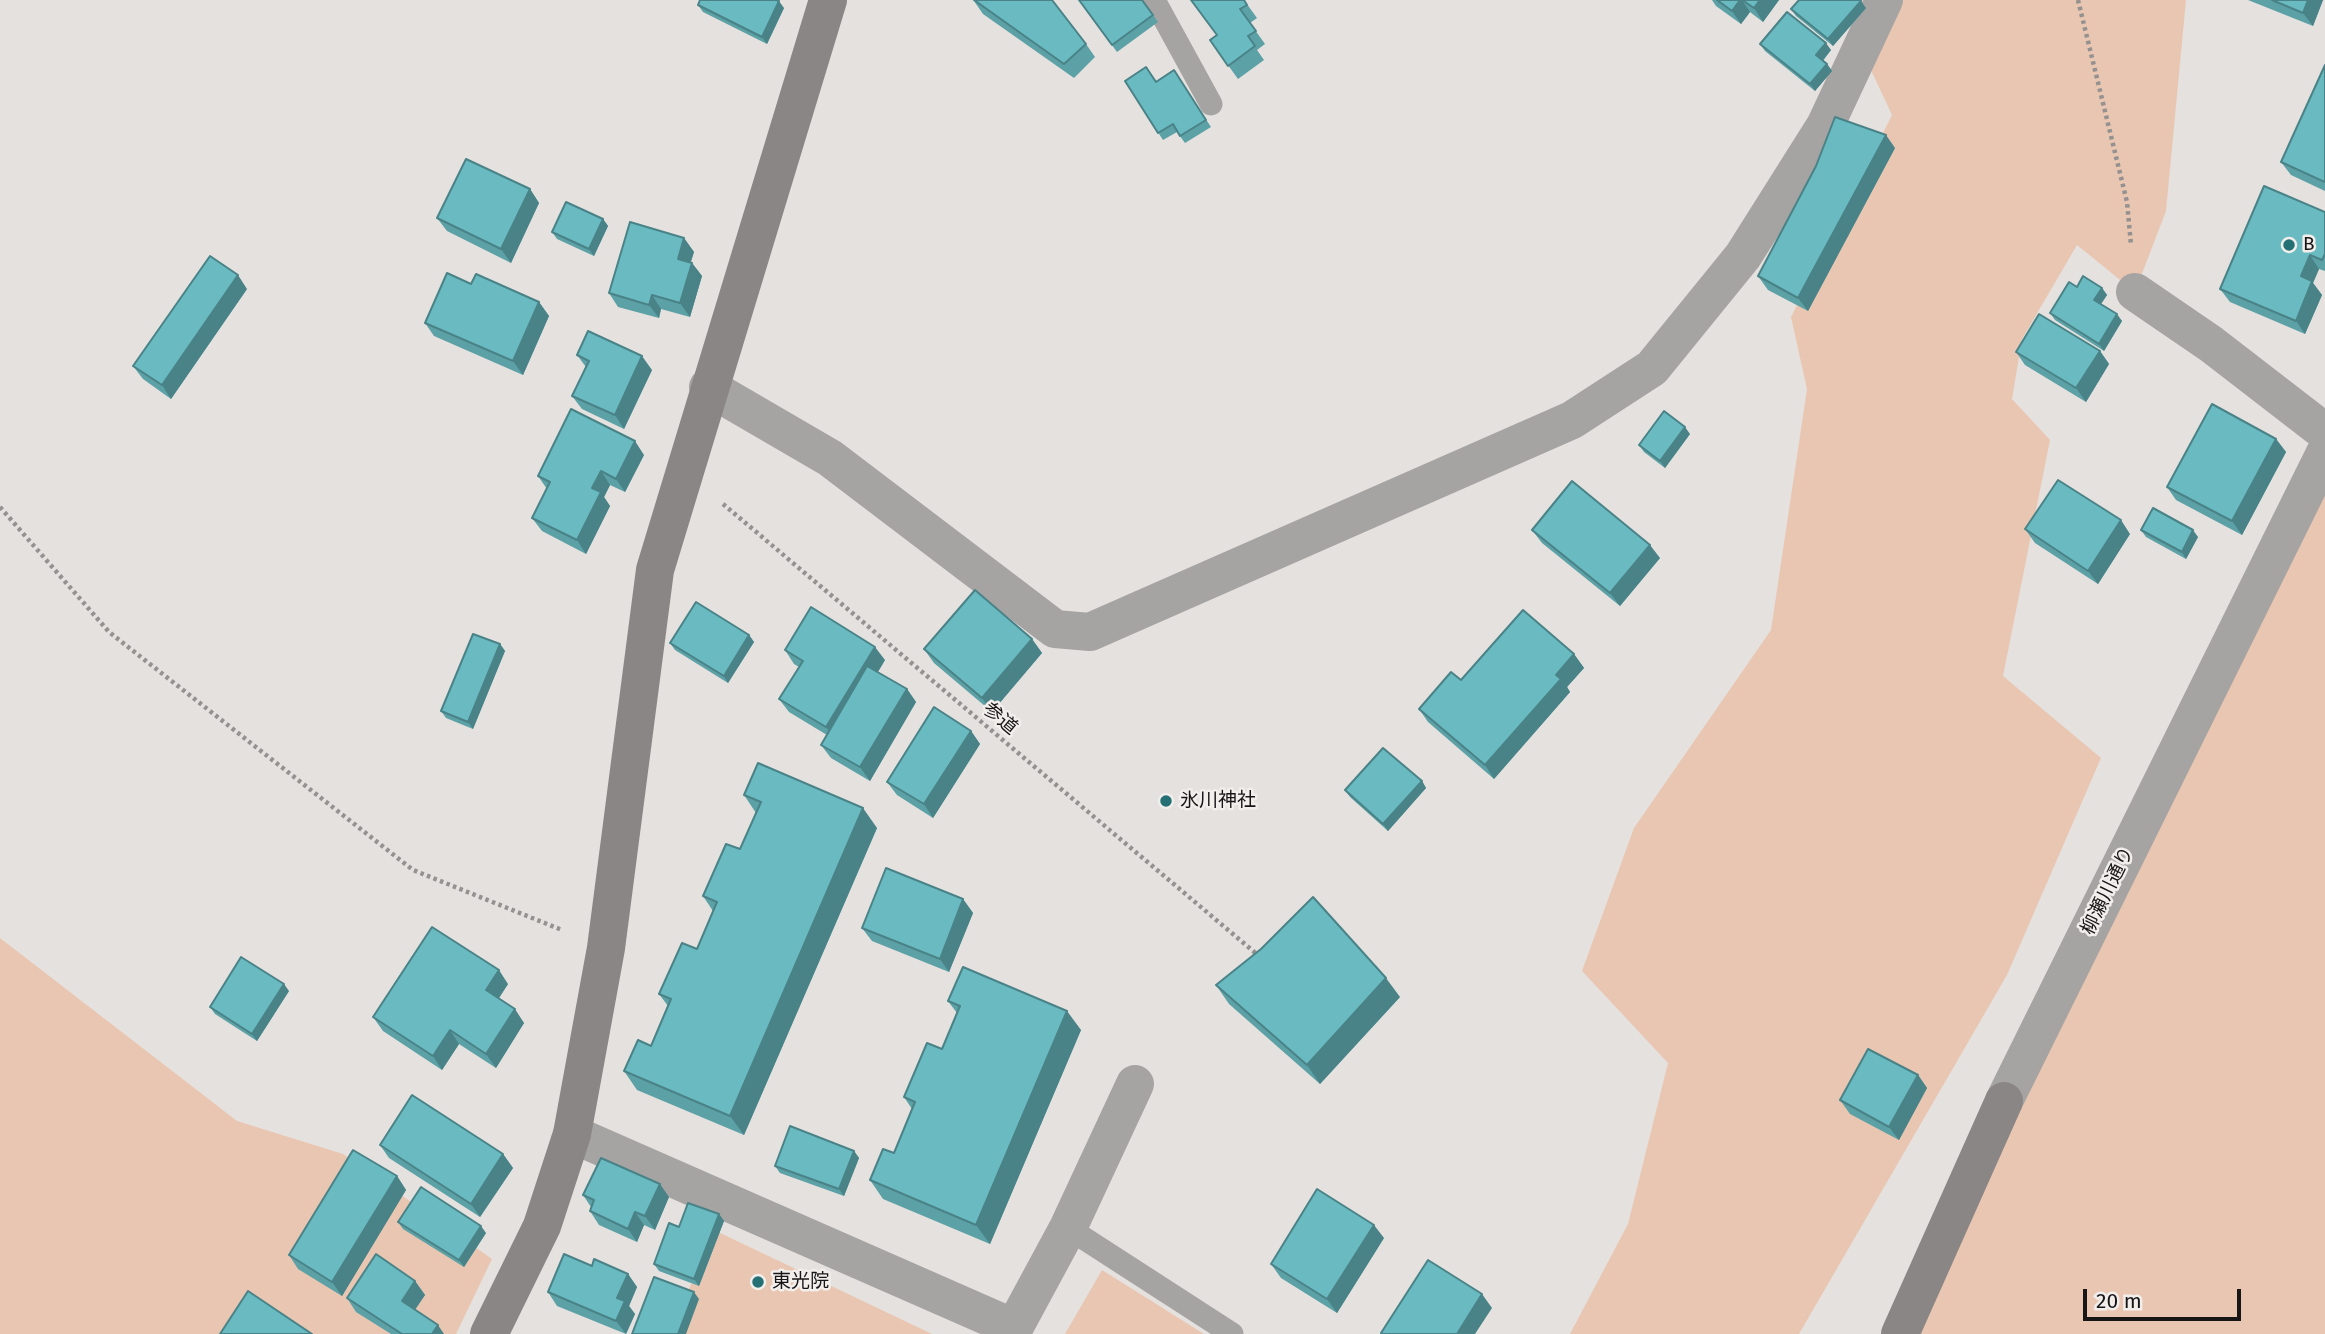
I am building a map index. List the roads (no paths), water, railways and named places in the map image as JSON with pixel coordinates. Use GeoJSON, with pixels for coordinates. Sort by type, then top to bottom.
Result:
{"type":"FeatureCollection","features":[{"type":"Feature","properties":{"kind":"street"},"geometry":{"type":"LineString","coordinates":[[489,1334],[542,1226],[572,1133],[606,947],[655,570],[708,387],[828,0]]}},
{"type":"Feature","properties":{"kind":"street"},"geometry":{"type":"LineString","coordinates":[[708,387],[830,458],[1055,629],[1090,632],[1572,420],[1652,368],[1743,256],[1825,126],[1879,2]]}},
{"type":"Feature","properties":{"kind":"street"},"geometry":{"type":"LineString","coordinates":[[2135,292],[2211,344],[2325,432]]}},
{"type":"Feature","properties":{"kind":"street","name":"柳瀬川通り"},"geometry":{"type":"LineString","coordinates":[[1900,1334],[2004,1101],[2325,453]]}},
{"type":"Feature","properties":{"kind":"street"},"geometry":{"type":"LineString","coordinates":[[572,1133],[1014,1328],[1068,1228],[1135,1084]]}},
{"type":"Feature","properties":{"kind":"lane"},"geometry":{"type":"LineString","coordinates":[[1154,0],[1211,104]]}},
{"type":"Feature","properties":{"kind":"lane"},"geometry":{"type":"LineString","coordinates":[[1068,1228],[1232,1334]]}},
{"type":"Feature","properties":{"kind":"place","name":"B"},"geometry":{"type":"Point","coordinates":[2289,245]}},
{"type":"Feature","properties":{"kind":"place","name":"氷川神社"},"geometry":{"type":"Point","coordinates":[1166,801]}},
{"type":"Feature","properties":{"kind":"place","name":"東光院"},"geometry":{"type":"Point","coordinates":[758,1282]}}]}
